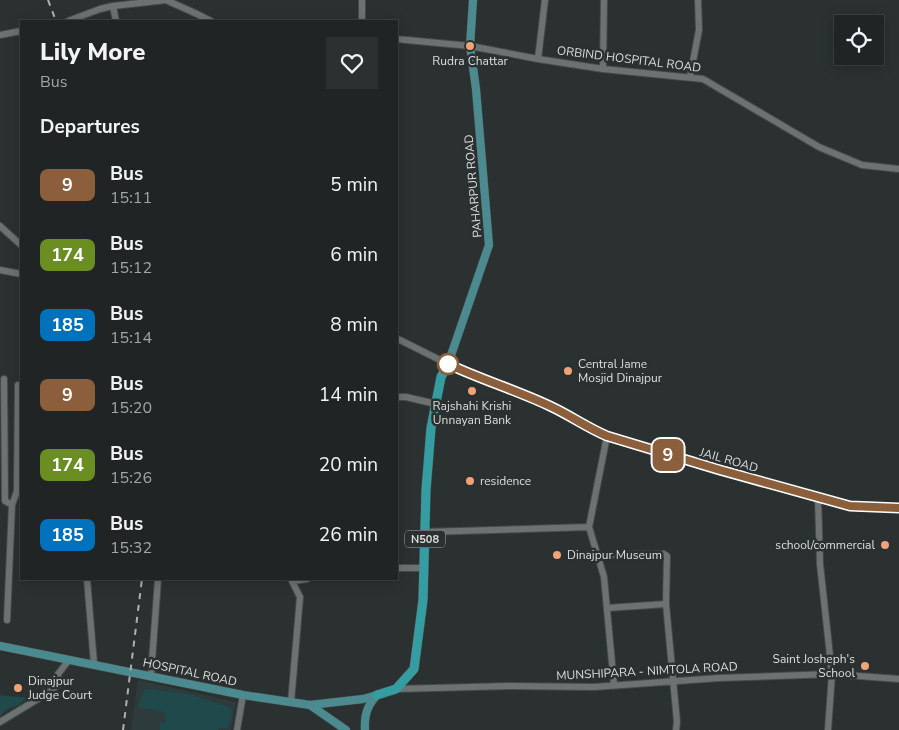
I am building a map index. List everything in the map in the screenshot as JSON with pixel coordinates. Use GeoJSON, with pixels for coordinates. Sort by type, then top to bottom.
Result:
{"type":"FeatureCollection","features":[{"type":"Feature","properties":{"kind":"highway","name":"N508"},"geometry":{"type":"LineString","coordinates":[[376,695],[396,689],[414,670],[423,600],[431,428],[441,377],[448,364]]}},
{"type":"Feature","properties":{"kind":"highway","name":"JAIL ROAD"},"geometry":{"type":"LineString","coordinates":[[448,364],[471,376],[552,407],[589,429],[607,436],[850,506],[899,508]]}},
{"type":"Feature","properties":{"kind":"main road","name":"PAHARPUR ROAD"},"geometry":{"type":"LineString","coordinates":[[448,364],[489,245],[476,89],[470,46],[473,0]]}},
{"type":"Feature","properties":{"kind":"main road","name":"HOSPITAL ROAD"},"geometry":{"type":"LineString","coordinates":[[0,646],[243,695],[310,705],[363,699],[376,695]]}},
{"type":"Feature","properties":{"kind":"main road"},"geometry":{"type":"LineString","coordinates":[[365,730],[366,712],[376,695]]}},
{"type":"Feature","properties":{"kind":"main road"},"geometry":{"type":"LineString","coordinates":[[310,705],[346,730]]}},
{"type":"Feature","properties":{"kind":"street"},"geometry":{"type":"LineString","coordinates":[[98,0],[100,9]]}},
{"type":"Feature","properties":{"kind":"street"},"geometry":{"type":"LineString","coordinates":[[71,20],[113,6],[166,0],[172,1],[209,20]]}},
{"type":"Feature","properties":{"kind":"street"},"geometry":{"type":"LineString","coordinates":[[362,0],[362,20]]}},
{"type":"Feature","properties":{"kind":"street"},"geometry":{"type":"LineString","coordinates":[[538,59],[545,0]]}},
{"type":"Feature","properties":{"kind":"street"},"geometry":{"type":"LineString","coordinates":[[603,69],[604,0]]}},
{"type":"Feature","properties":{"kind":"street"},"geometry":{"type":"LineString","coordinates":[[690,77],[699,30],[698,0]]}},
{"type":"Feature","properties":{"kind":"street"},"geometry":{"type":"LineString","coordinates":[[113,6],[116,20]]}},
{"type":"Feature","properties":{"kind":"street"},"geometry":{"type":"LineString","coordinates":[[0,35],[20,32]]}},
{"type":"Feature","properties":{"kind":"street","name":"ORBIND HOSPITAL ROAD"},"geometry":{"type":"LineString","coordinates":[[398,39],[470,46],[603,69],[690,77],[708,81],[819,147],[862,165],[899,169]]}},
{"type":"Feature","properties":{"kind":"street"},"geometry":{"type":"LineString","coordinates":[[0,226],[20,244]]}},
{"type":"Feature","properties":{"kind":"street"},"geometry":{"type":"LineString","coordinates":[[0,270],[20,274]]}},
{"type":"Feature","properties":{"kind":"street"},"geometry":{"type":"LineString","coordinates":[[398,339],[448,364]]}},
{"type":"Feature","properties":{"kind":"street"},"geometry":{"type":"LineString","coordinates":[[4,379],[5,501],[12,505]]}},
{"type":"Feature","properties":{"kind":"street"},"geometry":{"type":"LineString","coordinates":[[7,620],[12,505],[17,491],[18,385]]}},
{"type":"Feature","properties":{"kind":"street"},"geometry":{"type":"LineString","coordinates":[[398,397],[436,404]]}},
{"type":"Feature","properties":{"kind":"street"},"geometry":{"type":"LineString","coordinates":[[4,428],[18,439]]}},
{"type":"Feature","properties":{"kind":"street"},"geometry":{"type":"LineString","coordinates":[[607,436],[588,527],[604,577],[614,685]]}},
{"type":"Feature","properties":{"kind":"street"},"geometry":{"type":"LineString","coordinates":[[818,498],[820,564],[832,674],[828,730]]}},
{"type":"Feature","properties":{"kind":"street"},"geometry":{"type":"LineString","coordinates":[[425,532],[588,527]]}},
{"type":"Feature","properties":{"kind":"street"},"geometry":{"type":"LineString","coordinates":[[597,556],[666,554],[666,604],[677,722],[676,730]]}},
{"type":"Feature","properties":{"kind":"street"},"geometry":{"type":"LineString","coordinates":[[398,568],[424,568]]}},
{"type":"Feature","properties":{"kind":"street"},"geometry":{"type":"LineString","coordinates":[[87,580],[94,664]]}},
{"type":"Feature","properties":{"kind":"street"},"geometry":{"type":"LineString","coordinates":[[151,675],[158,580]]}},
{"type":"Feature","properties":{"kind":"street"},"geometry":{"type":"LineString","coordinates":[[292,580],[300,597],[292,702]]}},
{"type":"Feature","properties":{"kind":"street"},"geometry":{"type":"LineString","coordinates":[[607,608],[666,604]]}},
{"type":"Feature","properties":{"kind":"street"},"geometry":{"type":"LineString","coordinates":[[0,722],[58,685],[58,674],[69,660]]}},
{"type":"Feature","properties":{"kind":"street","name":"MUNSHIPARA - NIMTOLA ROAD"},"geometry":{"type":"LineString","coordinates":[[396,689],[614,685],[719,678],[832,674],[899,679]]}},
{"type":"Feature","properties":{"kind":"street"},"geometry":{"type":"LineString","coordinates":[[237,730],[243,695]]}},
{"type":"Feature","properties":{"kind":"shaded area"},"geometry":{"type":"Polygon","coordinates":[[[138,680],[236,702],[231,730],[131,730],[138,680]]]}},
{"type":"Feature","properties":{"kind":"shaded area"},"geometry":{"type":"Polygon","coordinates":[[[151,689],[192,695],[229,707],[232,710],[231,721],[227,728],[218,728],[218,730],[160,730],[160,723],[165,723],[166,712],[138,707],[142,694],[145,690],[151,689]]]}},
{"type":"Feature","properties":{"kind":"shaded area"},"geometry":{"type":"Polygon","coordinates":[[[0,695],[31,698],[5,711],[0,716],[0,695]]]}},
{"type":"Feature","properties":{"kind":"railway"},"geometry":{"type":"LineString","coordinates":[[48,0],[56,20]]}},
{"type":"Feature","properties":{"kind":"railway"},"geometry":{"type":"LineString","coordinates":[[123,730],[142,580]]}},
{"type":"Feature","properties":{"kind":"bus line","name":"9"},"geometry":{"type":"LineString","coordinates":[[448,364],[471,376],[552,407],[589,429],[607,436],[850,506],[899,508]]}},
{"type":"Feature","properties":{"kind":"place","name":"Rudra Chattar"},"geometry":{"type":"Point","coordinates":[470,46]}},
{"type":"Feature","properties":{"kind":"place","name":"Central Jame Mosjid Dinajpur"},"geometry":{"type":"Point","coordinates":[568,371]}},
{"type":"Feature","properties":{"kind":"place","name":"Rajshahi Krishi Unnayan Bank"},"geometry":{"type":"Point","coordinates":[472,391]}},
{"type":"Feature","properties":{"kind":"place","name":"residence"},"geometry":{"type":"Point","coordinates":[470,481]}},
{"type":"Feature","properties":{"kind":"place","name":"school/commercial"},"geometry":{"type":"Point","coordinates":[885,545]}},
{"type":"Feature","properties":{"kind":"place","name":"Dinajpur Museum"},"geometry":{"type":"Point","coordinates":[557,555]}},
{"type":"Feature","properties":{"kind":"place","name":"Saint Josheph's School"},"geometry":{"type":"Point","coordinates":[865,666]}},
{"type":"Feature","properties":{"kind":"place","name":"Dinajpur Judge Court"},"geometry":{"type":"Point","coordinates":[18,688]}}]}
